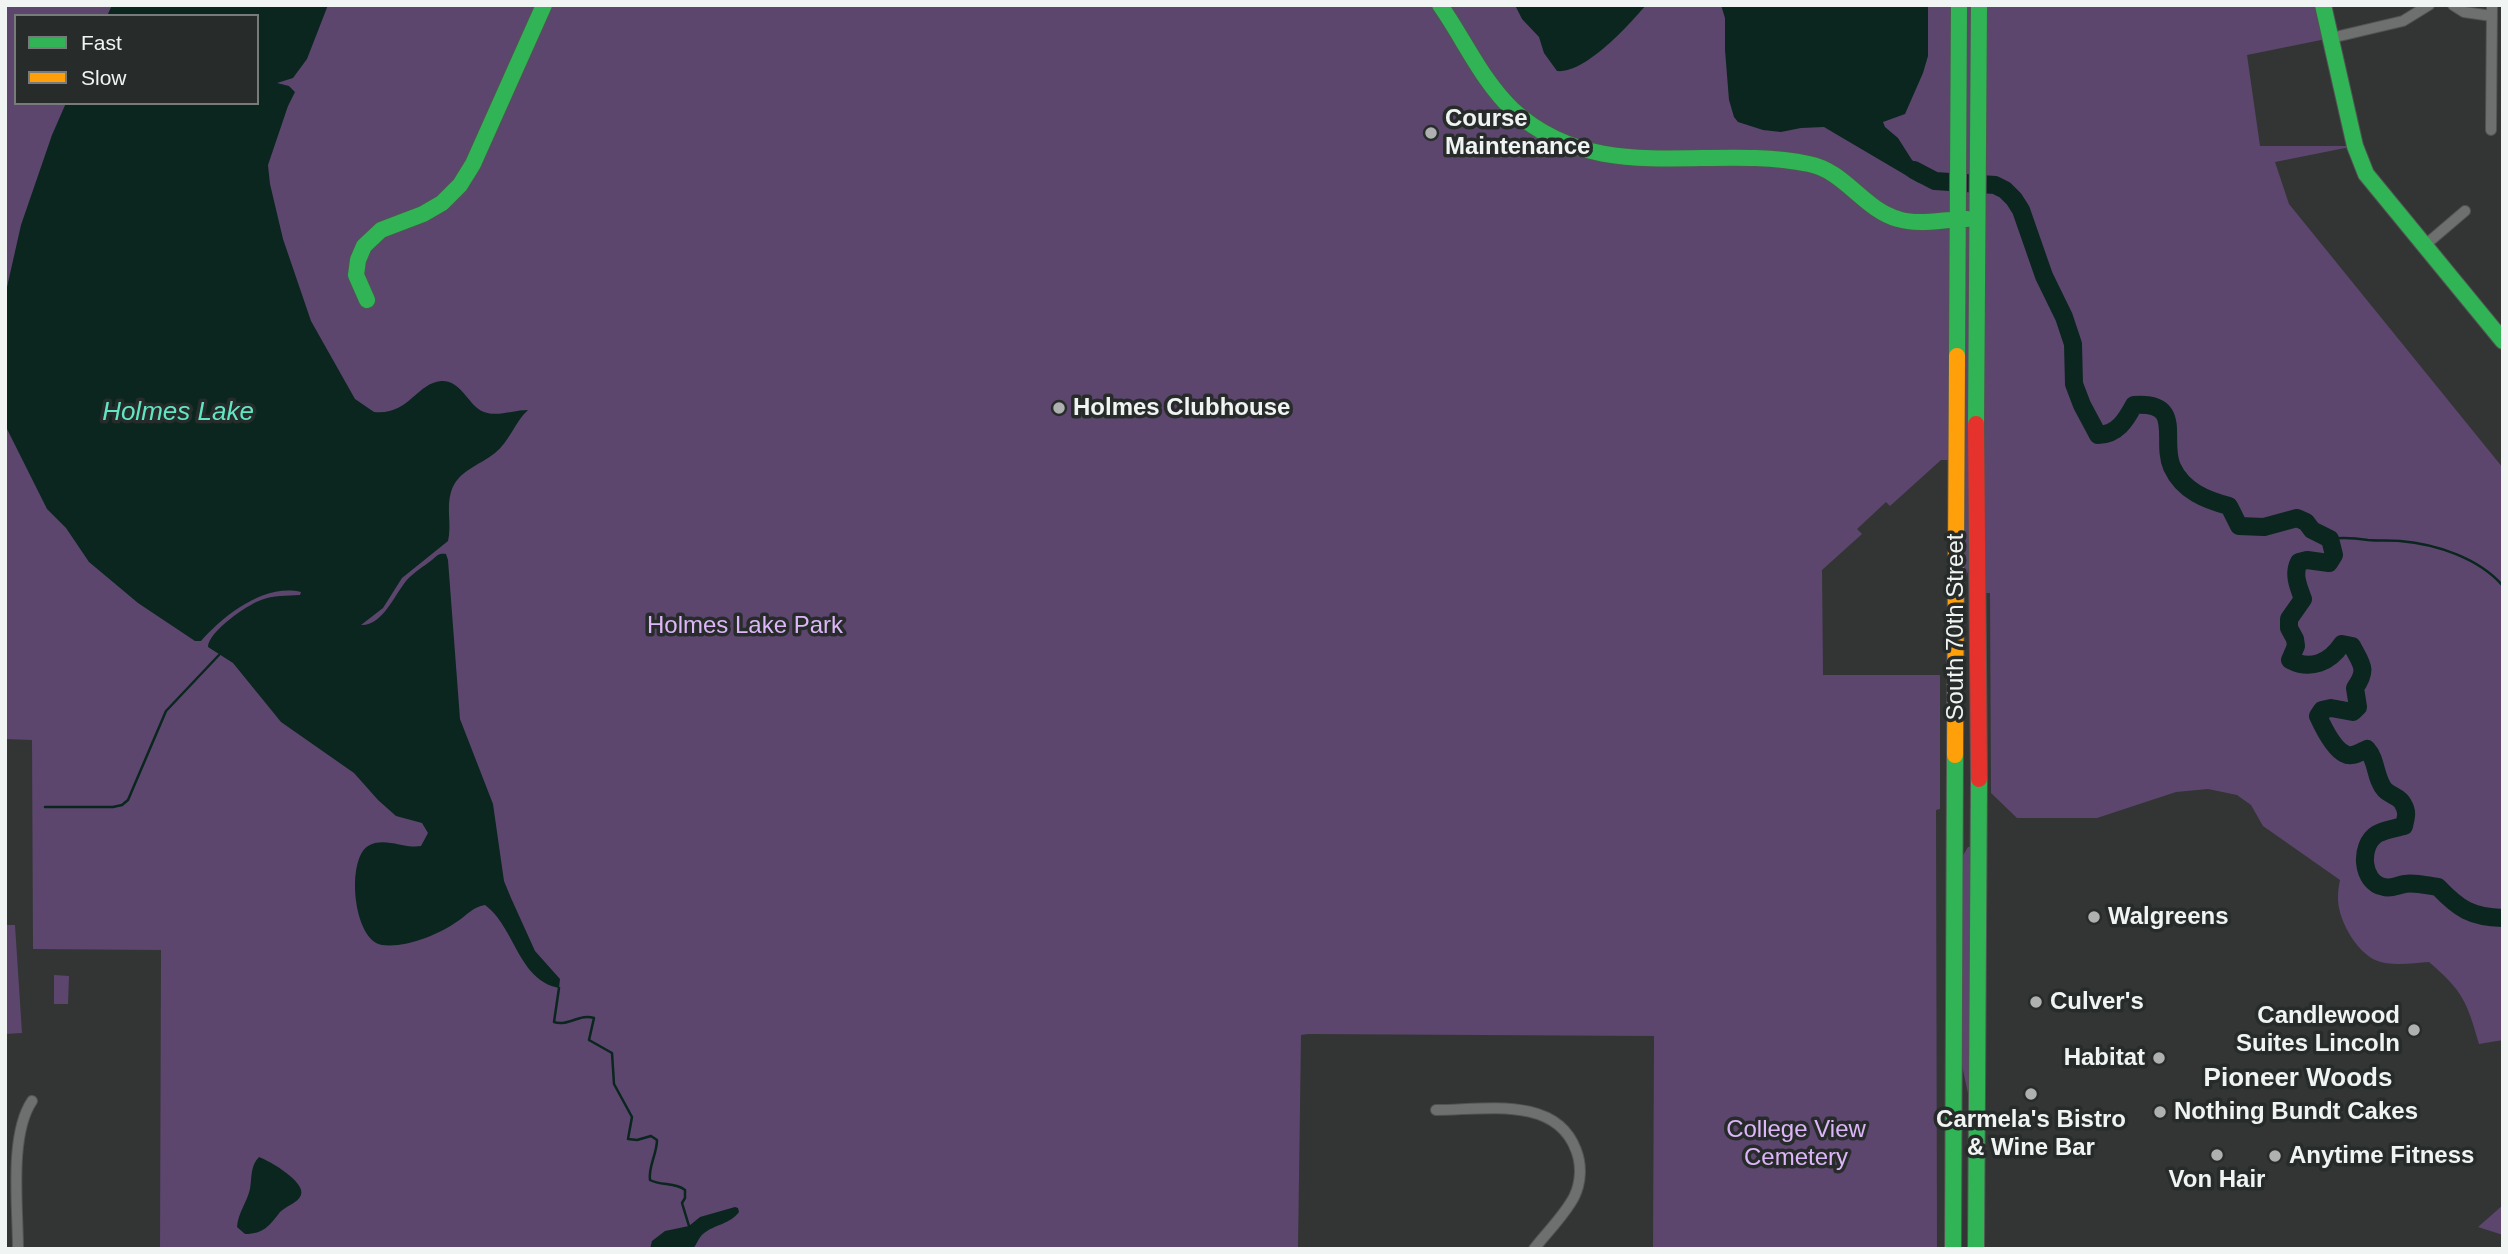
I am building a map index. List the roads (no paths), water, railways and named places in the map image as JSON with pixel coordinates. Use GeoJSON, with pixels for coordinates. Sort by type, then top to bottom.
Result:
{"type":"FeatureCollection","features":[{"type":"Feature","properties":{"kind":"main road"},"geometry":{"type":"LineString","coordinates":[[367,300],[356,276],[358,262],[365,246],[376,233],[430,211],[461,184],[473,164],[544,5]]}},
{"type":"Feature","properties":{"kind":"main road"},"geometry":{"type":"LineString","coordinates":[[1440,5],[1499,95],[1525,121],[1553,140],[1605,155],[1776,161],[1812,165],[1835,174],[1888,216],[1907,221],[1938,223],[1956,219],[1977,219]]}},
{"type":"Feature","properties":{"kind":"main road","name":"South 70th Street"},"geometry":{"type":"LineString","coordinates":[[1953,1249],[1956,168],[1959,5]]}},
{"type":"Feature","properties":{"kind":"main road","name":"South 70th Street"},"geometry":{"type":"LineString","coordinates":[[1976,1249],[1979,832],[1976,369],[1979,5]]}},
{"type":"Feature","properties":{"kind":"main road"},"geometry":{"type":"LineString","coordinates":[[2323,5],[2359,161],[2372,183],[2503,341]]}},
{"type":"Feature","properties":{"kind":"street"},"geometry":{"type":"LineString","coordinates":[[2331,37],[2403,21],[2429,5]]}},
{"type":"Feature","properties":{"kind":"street"},"geometry":{"type":"LineString","coordinates":[[2453,5],[2464,12],[2492,11],[2491,130]]}},
{"type":"Feature","properties":{"kind":"street"},"geometry":{"type":"LineString","coordinates":[[2424,246],[2465,211]]}},
{"type":"Feature","properties":{"kind":"street"},"geometry":{"type":"LineString","coordinates":[[1938,223],[1956,240]]}},
{"type":"Feature","properties":{"kind":"street"},"geometry":{"type":"LineString","coordinates":[[18,1249],[19,1135],[23,1116],[32,1101]]}},
{"type":"Feature","properties":{"kind":"street"},"geometry":{"type":"LineString","coordinates":[[1436,1110],[1525,1110],[1547,1116],[1566,1132],[1573,1142],[1580,1163],[1578,1187],[1566,1210],[1534,1249]]}},
{"type":"Feature","properties":{"kind":"water","name":"Holmes Lake"},"geometry":{"type":"Polygon","coordinates":[[[112,5],[328,5],[307,59],[293,78],[277,83],[289,86],[295,92],[268,165],[283,239],[311,321],[355,399],[374,412],[395,409],[425,387],[441,381],[460,389],[484,412],[500,414],[528,410],[500,448],[464,473],[454,485],[450,498],[448,541],[402,578],[383,608],[361,625],[375,621],[409,578],[438,555],[446,554],[460,719],[493,804],[504,881],[535,951],[560,979],[559,988],[534,975],[503,926],[485,905],[422,939],[391,945],[382,945],[372,940],[364,929],[356,899],[355,882],[361,854],[368,846],[381,842],[421,846],[428,833],[422,823],[396,816],[354,773],[281,722],[233,663],[208,647],[214,634],[247,607],[266,598],[300,595],[301,592],[287,590],[259,597],[233,612],[201,641],[195,641],[138,603],[89,562],[66,528],[47,509],[5,425],[5,296],[21,225],[65,105],[259,105],[259,14],[108,14],[112,5]]]}},
{"type":"Feature","properties":{"kind":"water"},"geometry":{"type":"Polygon","coordinates":[[[1515,5],[1646,5],[1593,57],[1568,70],[1557,71],[1544,53],[1539,37],[1522,19],[1515,5]]]}},
{"type":"Feature","properties":{"kind":"water"},"geometry":{"type":"Polygon","coordinates":[[[1721,5],[1928,5],[1928,56],[1923,73],[1905,114],[1883,122],[1898,138],[1912,160],[1932,175],[1935,181],[1931,184],[1919,183],[1824,127],[1781,132],[1763,130],[1738,122],[1729,100],[1725,18],[1721,5]]]}},
{"type":"Feature","properties":{"kind":"water"},"geometry":{"type":"Polygon","coordinates":[[[259,1157],[293,1178],[301,1190],[301,1195],[266,1228],[245,1234],[237,1227],[250,1189],[253,1168],[259,1157]]]}},
{"type":"Feature","properties":{"kind":"water"},"geometry":{"type":"Polygon","coordinates":[[[735,1207],[739,1212],[735,1216],[703,1234],[693,1249],[650,1249],[652,1241],[665,1231],[689,1226],[700,1217],[735,1207]]]}},
{"type":"Feature","properties":{"kind":"waterway"},"geometry":{"type":"LineString","coordinates":[[1914,170],[1935,181],[1995,185],[2014,199],[2021,210],[2044,276],[2064,317],[2073,344],[2074,384],[2098,435],[2116,429],[2134,405],[2150,405],[2160,409],[2168,424],[2172,467],[2189,488],[2212,501],[2229,506],[2239,526],[2264,527],[2297,518],[2330,539],[2334,555],[2329,563],[2307,560],[2299,562],[2297,567],[2297,580],[2303,599],[2289,619],[2289,628],[2296,646],[2290,660],[2313,665],[2332,656],[2342,644],[2352,646],[2361,663],[2361,676],[2355,688],[2358,707],[2353,712],[2331,708],[2322,710],[2318,716],[2329,737],[2345,754],[2356,754],[2367,749],[2373,758],[2382,786],[2400,800],[2406,810],[2404,826],[2377,834],[2371,839],[2365,855],[2367,871],[2376,884],[2384,887],[2413,883],[2438,887],[2453,901],[2474,914],[2503,918]]}},
{"type":"Feature","properties":{"kind":"waterway"},"geometry":{"type":"LineString","coordinates":[[2330,539],[2400,541],[2428,545],[2469,560],[2503,586]]}},
{"type":"Feature","properties":{"kind":"waterway"},"geometry":{"type":"LineString","coordinates":[[45,807],[113,807],[128,800],[166,711],[219,655]]}},
{"type":"Feature","properties":{"kind":"waterway"},"geometry":{"type":"LineString","coordinates":[[559,988],[554,1022],[594,1018],[589,1040],[612,1053],[614,1084],[632,1117],[628,1139],[637,1140],[651,1136],[657,1140],[650,1180],[685,1190],[682,1203],[689,1226]]}},
{"type":"Feature","properties":{"kind":"place","name":"Course Maintenance"},"geometry":{"type":"Point","coordinates":[1431,133]}},
{"type":"Feature","properties":{"kind":"place","name":"Holmes Clubhouse"},"geometry":{"type":"Point","coordinates":[1059,408]}},
{"type":"Feature","properties":{"kind":"place","name":"Walgreens"},"geometry":{"type":"Point","coordinates":[2094,917]}},
{"type":"Feature","properties":{"kind":"place","name":"Culver's"},"geometry":{"type":"Point","coordinates":[2036,1002]}},
{"type":"Feature","properties":{"kind":"place","name":"Candlewood Suites Lincoln"},"geometry":{"type":"Point","coordinates":[2414,1030]}},
{"type":"Feature","properties":{"kind":"place","name":"Habitat"},"geometry":{"type":"Point","coordinates":[2159,1058]}},
{"type":"Feature","properties":{"kind":"place","name":"Carmela's Bistro & Wine Bar"},"geometry":{"type":"Point","coordinates":[2031,1094]}},
{"type":"Feature","properties":{"kind":"place","name":"Nothing Bundt Cakes"},"geometry":{"type":"Point","coordinates":[2160,1112]}},
{"type":"Feature","properties":{"kind":"place","name":"Von Hair"},"geometry":{"type":"Point","coordinates":[2217,1155]}},
{"type":"Feature","properties":{"kind":"place","name":"Anytime Fitness"},"geometry":{"type":"Point","coordinates":[2275,1156]}},
{"type":"Feature","properties":{"kind":"district","name":"Pioneer Woods"},"geometry":{"type":"Point","coordinates":[2298,1079]}},
{"type":"Feature","properties":{"kind":"park label","name":"Holmes Lake Park"},"geometry":{"type":"Point","coordinates":[745,626]}},
{"type":"Feature","properties":{"kind":"park label","name":"College View Cemetery"},"geometry":{"type":"Point","coordinates":[1796,1144]}}]}
